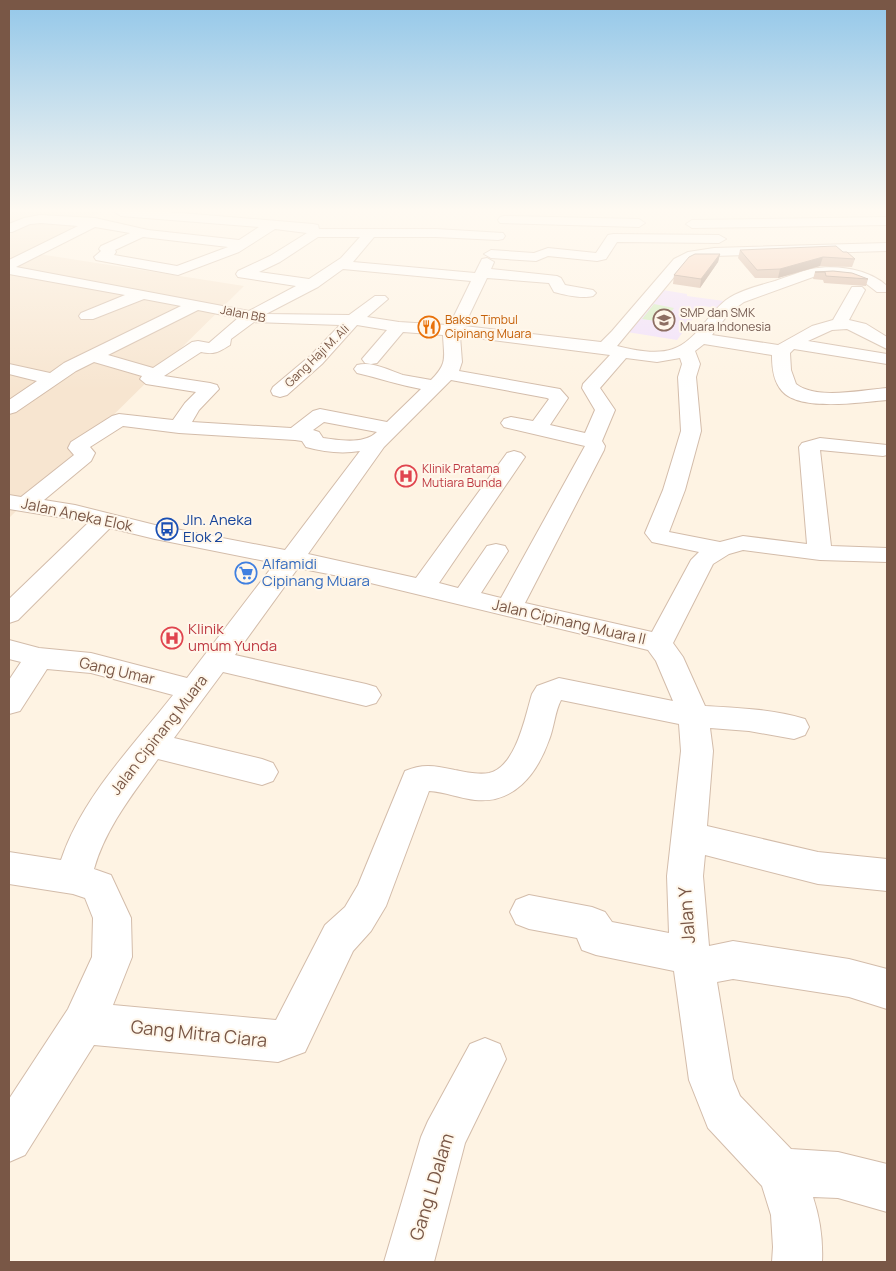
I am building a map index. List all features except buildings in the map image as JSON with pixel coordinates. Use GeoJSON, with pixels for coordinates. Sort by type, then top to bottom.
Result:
{"type":"FeatureCollection","features":[{"type":"Feature","properties":{"kind":"street","name":"Jalan BB"},"geometry":{"type":"LineString","coordinates":[[16,271],[276,320],[353,320],[399,327],[476,332],[602,347],[621,353],[645,357],[678,354],[693,344]]}},
{"type":"Feature","properties":{"kind":"street"},"geometry":{"type":"LineString","coordinates":[[65,280],[87,271]]}},
{"type":"Feature","properties":{"kind":"street"},"geometry":{"type":"LineString","coordinates":[[100,286],[142,271]]}},
{"type":"Feature","properties":{"kind":"street"},"geometry":{"type":"LineString","coordinates":[[249,271],[243,274],[313,284]]}},
{"type":"Feature","properties":{"kind":"street"},"geometry":{"type":"LineString","coordinates":[[178,427],[192,407],[210,389],[149,379],[198,346],[212,349],[252,316],[313,284],[332,271]]}},
{"type":"Feature","properties":{"kind":"street"},"geometry":{"type":"LineString","coordinates":[[423,271],[552,279],[556,281],[559,289],[588,294]]}},
{"type":"Feature","properties":{"kind":"street"},"geometry":{"type":"LineString","coordinates":[[444,377],[453,362],[451,331],[459,322],[483,271]]}},
{"type":"Feature","properties":{"kind":"street"},"geometry":{"type":"LineString","coordinates":[[602,347],[608,345],[618,335],[671,271]]}},
{"type":"Feature","properties":{"kind":"street"},"geometry":{"type":"LineString","coordinates":[[720,549],[660,537],[656,533],[674,490],[691,431],[687,381],[693,344],[732,303],[749,294],[815,273],[850,271]]}},
{"type":"Feature","properties":{"kind":"street"},"geometry":{"type":"LineString","coordinates":[[842,273],[872,281],[884,290]]}},
{"type":"Feature","properties":{"kind":"street"},"geometry":{"type":"LineString","coordinates":[[87,316],[194,278]]}},
{"type":"Feature","properties":{"kind":"street"},"geometry":{"type":"LineString","coordinates":[[797,279],[842,289],[884,290]]}},
{"type":"Feature","properties":{"kind":"street"},"geometry":{"type":"LineString","coordinates":[[840,322],[842,289]]}},
{"type":"Feature","properties":{"kind":"street","name":"Gang Haji M. Ali"},"geometry":{"type":"LineString","coordinates":[[280,391],[316,360],[353,320],[380,299]]}},
{"type":"Feature","properties":{"kind":"street"},"geometry":{"type":"LineString","coordinates":[[9,408],[70,367],[196,305]]}},
{"type":"Feature","properties":{"kind":"street"},"geometry":{"type":"LineString","coordinates":[[887,344],[863,330],[840,322],[819,328],[786,347],[781,366],[787,386],[794,393],[811,397],[887,394]]}},
{"type":"Feature","properties":{"kind":"street"},"geometry":{"type":"LineString","coordinates":[[399,327],[367,364],[398,380],[444,377],[529,383],[532,379]]}},
{"type":"Feature","properties":{"kind":"street"},"geometry":{"type":"LineString","coordinates":[[693,344],[786,347],[887,359]]}},
{"type":"Feature","properties":{"kind":"street"},"geometry":{"type":"LineString","coordinates":[[592,442],[605,410],[604,406],[592,392],[592,384],[621,353]]}},
{"type":"Feature","properties":{"kind":"street"},"geometry":{"type":"LineString","coordinates":[[93,356],[155,374]]}},
{"type":"Feature","properties":{"kind":"street"},"geometry":{"type":"LineString","coordinates":[[9,369],[54,379]]}},
{"type":"Feature","properties":{"kind":"street"},"geometry":{"type":"LineString","coordinates":[[444,377],[558,395],[559,398],[538,428]]}},
{"type":"Feature","properties":{"kind":"street","name":"Jalan Cipinang Muara"},"geometry":{"type":"LineString","coordinates":[[74,878],[83,846],[109,800],[216,661],[384,436],[444,377]]}},
{"type":"Feature","properties":{"kind":"street"},"geometry":{"type":"LineString","coordinates":[[296,434],[320,416],[384,436]]}},
{"type":"Feature","properties":{"kind":"street"},"geometry":{"type":"LineString","coordinates":[[18,503],[84,456],[86,453],[78,448],[78,446],[115,422],[123,420],[178,427],[296,434],[312,436],[316,444],[346,447],[384,436]]}},
{"type":"Feature","properties":{"kind":"street"},"geometry":{"type":"LineString","coordinates":[[509,608],[595,446],[592,442],[511,423]]}},
{"type":"Feature","properties":{"kind":"street"},"geometry":{"type":"LineString","coordinates":[[820,553],[809,447],[820,444],[883,450]]}},
{"type":"Feature","properties":{"kind":"street"},"geometry":{"type":"LineString","coordinates":[[423,587],[514,457]]}},
{"type":"Feature","properties":{"kind":"street","name":"Jalan Aneka Elok"},"geometry":{"type":"LineString","coordinates":[[18,503],[293,559]]}},
{"type":"Feature","properties":{"kind":"street"},"geometry":{"type":"LineString","coordinates":[[9,614],[105,520]]}},
{"type":"Feature","properties":{"kind":"street","name":"Jalan Cipinang Muara II"},"geometry":{"type":"LineString","coordinates":[[293,559],[423,587],[645,641],[655,641],[662,638],[703,560],[720,549],[743,543],[820,553],[887,555]]}},
{"type":"Feature","properties":{"kind":"street"},"geometry":{"type":"LineString","coordinates":[[465,597],[496,551]]}},
{"type":"Feature","properties":{"kind":"street","name":"Jalan Y"},"geometry":{"type":"LineString","coordinates":[[655,641],[668,657],[694,716],[696,751],[690,837],[684,876],[692,962],[711,1080],[724,1112],[781,1172],[795,1215],[798,1246],[797,1262]]}},
{"type":"Feature","properties":{"kind":"street","name":"Gang Umar"},"geometry":{"type":"LineString","coordinates":[[9,649],[39,658],[91,663],[193,690]]}},
{"type":"Feature","properties":{"kind":"street"},"geometry":{"type":"LineString","coordinates":[[9,702],[39,658]]}},
{"type":"Feature","properties":{"kind":"street"},"geometry":{"type":"LineString","coordinates":[[216,661],[366,695]]}},
{"type":"Feature","properties":{"kind":"street","name":"Gang Mitra Ciara"},"geometry":{"type":"LineString","coordinates":[[83,1024],[127,1026],[278,1042],[290,1037],[340,938],[358,919],[373,894],[417,780],[421,777],[481,787],[497,785],[512,777],[528,755],[547,694],[551,690],[559,689],[694,716]]}},
{"type":"Feature","properties":{"kind":"street"},"geometry":{"type":"LineString","coordinates":[[694,716],[749,720],[794,728]]}},
{"type":"Feature","properties":{"kind":"street"},"geometry":{"type":"LineString","coordinates":[[151,745],[262,772]]}},
{"type":"Feature","properties":{"kind":"street"},"geometry":{"type":"LineString","coordinates":[[690,837],[818,868],[887,875]]}},
{"type":"Feature","properties":{"kind":"street"},"geometry":{"type":"LineString","coordinates":[[9,868],[74,878],[98,886],[112,918],[112,957],[103,982],[83,1024],[9,1139]]}},
{"type":"Feature","properties":{"kind":"street"},"geometry":{"type":"LineString","coordinates":[[529,912],[592,924],[596,929],[594,934],[596,937],[692,962],[733,960],[849,978],[887,989]]}},
{"type":"Feature","properties":{"kind":"street","name":"Gang L Dalam"},"geometry":{"type":"LineString","coordinates":[[409,1262],[444,1137],[485,1060]]}},
{"type":"Feature","properties":{"kind":"street"},"geometry":{"type":"LineString","coordinates":[[781,1172],[838,1175],[887,1188]]}},
{"type":"Feature","properties":{"kind":"shaded area"},"geometry":{"type":"Polygon","coordinates":[[[9,271],[150,271],[244,286],[9,518],[9,271]]]}},
{"type":"Feature","properties":{"kind":"shaded area","name":"SMP dan SMK Muara Indonesia"},"geometry":{"type":"Polygon","coordinates":[[[663,290],[687,294],[687,296],[724,301],[720,308],[702,306],[677,340],[627,332],[663,290]]]}},
{"type":"Feature","properties":{"kind":"green space"},"geometry":{"type":"Polygon","coordinates":[[[654,304],[674,308],[663,322],[642,319],[654,304]]]}},
{"type":"Feature","properties":{"kind":"place","name":"SMP dan SMK Muara Indonesia"},"geometry":{"type":"Point","coordinates":[664,320]}},
{"type":"Feature","properties":{"kind":"place","name":"Bakso Timbul Cipinang Muara"},"geometry":{"type":"Point","coordinates":[429,327]}},
{"type":"Feature","properties":{"kind":"place","name":"Klinik Pratama Mutiara Bunda"},"geometry":{"type":"Point","coordinates":[406,476]}},
{"type":"Feature","properties":{"kind":"place","name":"Jln. Aneka Elok 2"},"geometry":{"type":"Point","coordinates":[167,529]}},
{"type":"Feature","properties":{"kind":"place","name":"Alfamidi Cipinang Muara"},"geometry":{"type":"Point","coordinates":[246,573]}},
{"type":"Feature","properties":{"kind":"place","name":"Klinik umum Yunda"},"geometry":{"type":"Point","coordinates":[172,638]}}]}
